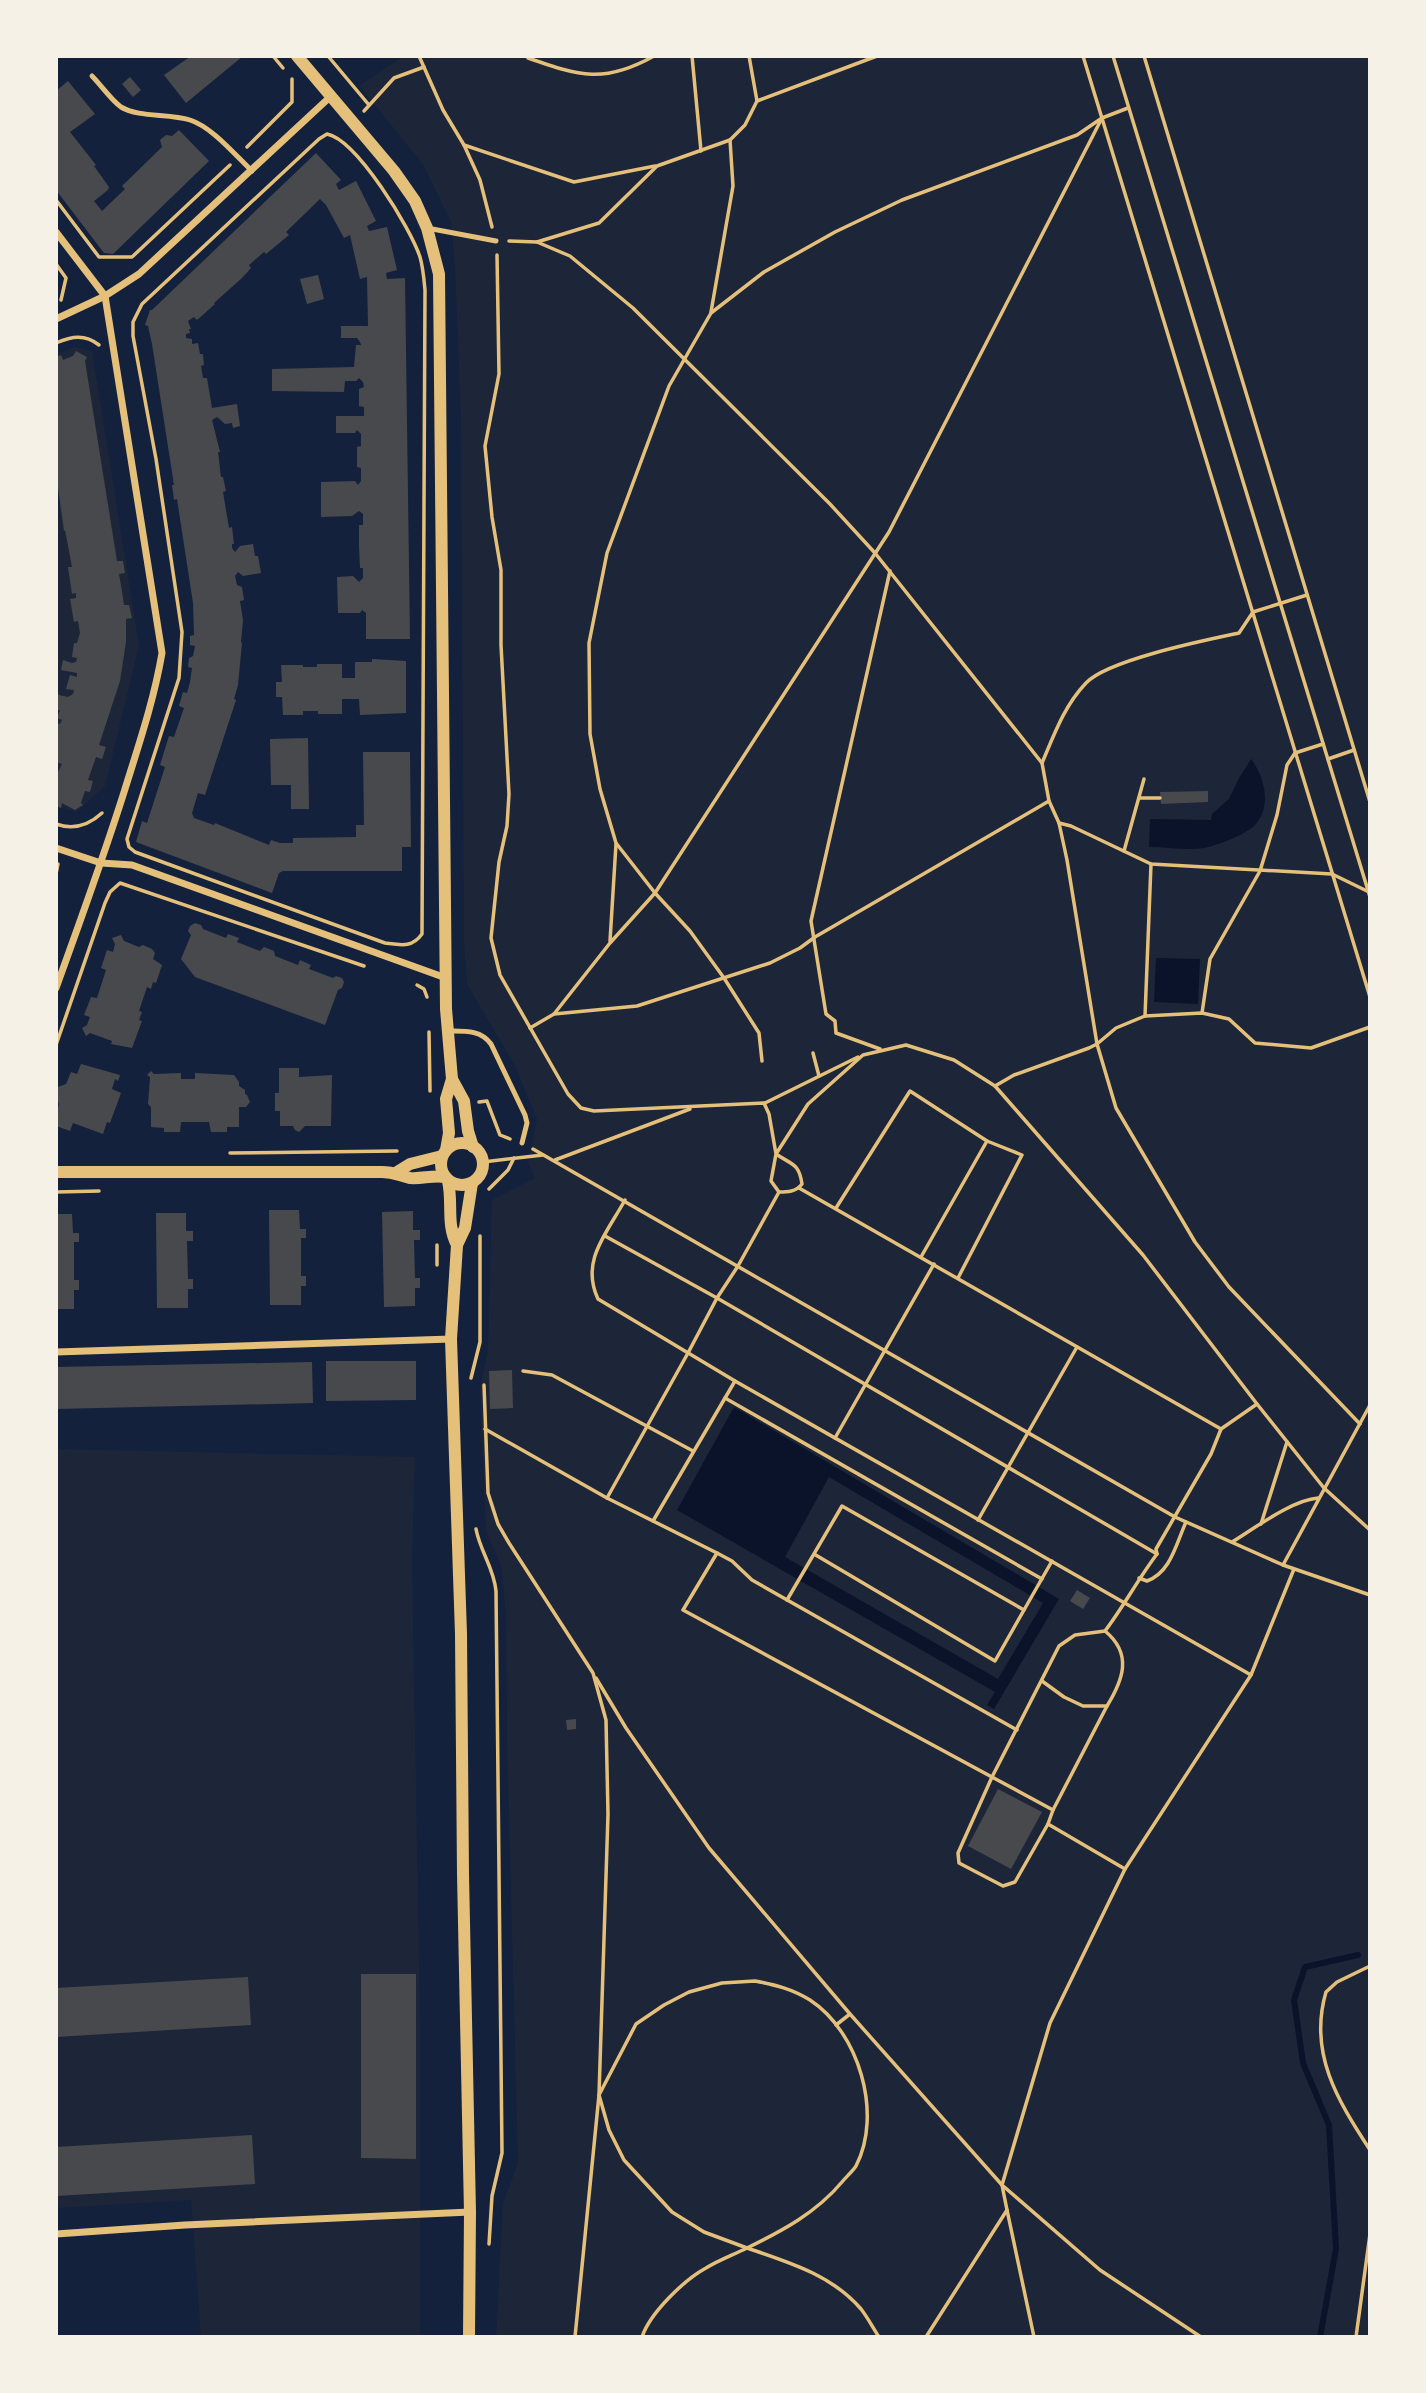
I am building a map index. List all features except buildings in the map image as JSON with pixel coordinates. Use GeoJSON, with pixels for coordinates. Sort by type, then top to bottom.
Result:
{"type":"FeatureCollection","features":[{"type":"Feature","properties":{"kind":"street"},"geometry":{"type":"LineString","coordinates":[[297,56],[394,171],[415,201],[427,228],[439,274],[446,978],[452,1079],[446,1099],[449,1133],[440,1168],[447,1179],[451,1200],[449,1227],[457,1245]]}},
{"type":"Feature","properties":{"kind":"street"},"geometry":{"type":"LineString","coordinates":[[56,319],[105,296],[139,274],[330,97]]}},
{"type":"Feature","properties":{"kind":"street"},"geometry":{"type":"LineString","coordinates":[[56,232],[105,296],[162,653],[155,691],[101,863],[56,988]]}},
{"type":"Feature","properties":{"kind":"street"},"geometry":{"type":"LineString","coordinates":[[56,848],[101,863],[132,865],[446,978]]}},
{"type":"Feature","properties":{"kind":"street"},"geometry":{"type":"LineString","coordinates":[[452,1079],[464,1101],[473,1147]]}},
{"type":"Feature","properties":{"kind":"street"},"geometry":{"type":"LineString","coordinates":[[56,1172],[397,1172],[412,1178],[436,1176],[458,1185],[472,1182],[482,1172],[483,1162],[473,1147],[458,1143],[444,1153],[410,1164],[397,1172]]}},
{"type":"Feature","properties":{"kind":"street"},"geometry":{"type":"LineString","coordinates":[[469,2337],[470,2212],[461,1634],[451,1339],[457,1245],[465,1228],[472,1182]]}},
{"type":"Feature","properties":{"kind":"street"},"geometry":{"type":"LineString","coordinates":[[56,1352],[451,1339]]}},
{"type":"Feature","properties":{"kind":"street"},"geometry":{"type":"LineString","coordinates":[[56,2234],[470,2212]]}},
{"type":"Feature","properties":{"kind":"lane"},"geometry":{"type":"LineString","coordinates":[[92,76],[121,107],[136,112],[167,114],[193,120],[225,143],[252,171]]}},
{"type":"Feature","properties":{"kind":"lane"},"geometry":{"type":"LineString","coordinates":[[427,228],[496,241]]}},
{"type":"Feature","properties":{"kind":"lane"},"geometry":{"type":"LineString","coordinates":[[448,1031],[478,1032],[491,1044],[525,1115],[527,1123],[522,1143]]}},
{"type":"Feature","properties":{"kind":"path"},"geometry":{"type":"LineString","coordinates":[[56,200],[99,257],[132,257],[292,102],[293,80],[272,56]]}},
{"type":"Feature","properties":{"kind":"path"},"geometry":{"type":"LineString","coordinates":[[328,56],[369,106]]}},
{"type":"Feature","properties":{"kind":"path"},"geometry":{"type":"LineString","coordinates":[[419,56],[443,110],[464,145],[480,180],[496,241],[499,374],[485,446],[489,494],[501,570],[501,645],[509,794],[491,938],[500,975],[568,1094],[582,1108],[594,1111],[764,1103],[863,1055],[883,1050],[906,1045],[954,1060],[995,1086],[1143,1255],[1256,1404],[1324,1488],[1370,1530]]}},
{"type":"Feature","properties":{"kind":"path"},"geometry":{"type":"LineString","coordinates":[[528,58],[569,72],[603,76],[631,69],[654,56]]}},
{"type":"Feature","properties":{"kind":"path"},"geometry":{"type":"LineString","coordinates":[[692,56],[701,150]]}},
{"type":"Feature","properties":{"kind":"path"},"geometry":{"type":"LineString","coordinates":[[464,145],[574,182],[657,166],[730,140],[745,125],[757,101],[749,56]]}},
{"type":"Feature","properties":{"kind":"path"},"geometry":{"type":"LineString","coordinates":[[757,101],[877,56]]}},
{"type":"Feature","properties":{"kind":"path"},"geometry":{"type":"LineString","coordinates":[[1083,56],[1370,997]]}},
{"type":"Feature","properties":{"kind":"path"},"geometry":{"type":"LineString","coordinates":[[1113,56],[1370,894]]}},
{"type":"Feature","properties":{"kind":"path"},"geometry":{"type":"LineString","coordinates":[[1144,56],[1370,802]]}},
{"type":"Feature","properties":{"kind":"path"},"geometry":{"type":"LineString","coordinates":[[327,134],[349,148],[387,195],[421,258],[425,290],[422,934],[416,942],[406,946],[385,943],[135,852],[130,847],[127,839],[179,678],[183,632],[156,459],[133,336],[133,321],[142,304],[319,139],[327,134],[352,122],[394,78],[424,67]]}},
{"type":"Feature","properties":{"kind":"path"},"geometry":{"type":"LineString","coordinates":[[711,313],[764,272],[835,232],[902,200],[1077,135],[1102,118],[1128,108]]}},
{"type":"Feature","properties":{"kind":"path"},"geometry":{"type":"LineString","coordinates":[[530,1028],[554,1014],[610,943],[655,893],[889,532],[1102,118]]}},
{"type":"Feature","properties":{"kind":"path"},"geometry":{"type":"LineString","coordinates":[[610,943],[616,843],[600,789],[590,734],[589,643],[607,553],[669,386],[711,313],[733,187],[730,140]]}},
{"type":"Feature","properties":{"kind":"path"},"geometry":{"type":"LineString","coordinates":[[496,241],[537,242],[599,223],[657,166]]}},
{"type":"Feature","properties":{"kind":"path"},"geometry":{"type":"LineString","coordinates":[[537,242],[570,257],[632,308],[830,504],[890,571],[1042,763],[1049,802],[1059,823],[1097,1044],[1116,1108],[1195,1242],[1237,1296],[1360,1424]]}},
{"type":"Feature","properties":{"kind":"path"},"geometry":{"type":"LineString","coordinates":[[56,264],[66,278],[60,304],[56,306]]}},
{"type":"Feature","properties":{"kind":"path"},"geometry":{"type":"LineString","coordinates":[[56,343],[69,337],[89,338],[102,348]]}},
{"type":"Feature","properties":{"kind":"path"},"geometry":{"type":"LineString","coordinates":[[883,1050],[836,1033],[835,1021],[826,1014],[811,921],[890,571]]}},
{"type":"Feature","properties":{"kind":"path"},"geometry":{"type":"LineString","coordinates":[[1042,763],[1061,716],[1087,682],[1102,670],[1195,642],[1239,633],[1253,612],[1307,595]]}},
{"type":"Feature","properties":{"kind":"path"},"geometry":{"type":"LineString","coordinates":[[1202,1013],[1210,959],[1260,871],[1277,815],[1287,765],[1295,753],[1323,744]]}},
{"type":"Feature","properties":{"kind":"path"},"geometry":{"type":"LineString","coordinates":[[1328,759],[1354,750]]}},
{"type":"Feature","properties":{"kind":"path"},"geometry":{"type":"LineString","coordinates":[[1124,851],[1144,779]]}},
{"type":"Feature","properties":{"kind":"path"},"geometry":{"type":"LineString","coordinates":[[1139,798],[1160,798]]}},
{"type":"Feature","properties":{"kind":"path"},"geometry":{"type":"LineString","coordinates":[[554,1014],[637,1006],[770,963],[1049,802]]}},
{"type":"Feature","properties":{"kind":"path"},"geometry":{"type":"LineString","coordinates":[[56,824],[65,827],[82,826],[105,811]]}},
{"type":"Feature","properties":{"kind":"path"},"geometry":{"type":"LineString","coordinates":[[1059,823],[1071,826],[1151,864],[1332,874],[1370,894]]}},
{"type":"Feature","properties":{"kind":"path"},"geometry":{"type":"LineString","coordinates":[[616,843],[655,893],[690,931],[724,978],[759,1033],[762,1061]]}},
{"type":"Feature","properties":{"kind":"path"},"geometry":{"type":"LineString","coordinates":[[56,863],[59,865],[56,874]]}},
{"type":"Feature","properties":{"kind":"path"},"geometry":{"type":"LineString","coordinates":[[1145,1016],[1151,864]]}},
{"type":"Feature","properties":{"kind":"path"},"geometry":{"type":"LineString","coordinates":[[56,1045],[105,903],[110,892],[120,883],[366,967]]}},
{"type":"Feature","properties":{"kind":"path"},"geometry":{"type":"LineString","coordinates":[[405,980],[424,989],[428,1001]]}},
{"type":"Feature","properties":{"kind":"path"},"geometry":{"type":"LineString","coordinates":[[995,1086],[1014,1075],[1097,1044],[1116,1028],[1145,1016],[1202,1013],[1229,1020],[1255,1043],[1311,1048],[1370,1027]]}},
{"type":"Feature","properties":{"kind":"path"},"geometry":{"type":"LineString","coordinates":[[429,1021],[430,1096]]}},
{"type":"Feature","properties":{"kind":"path"},"geometry":{"type":"LineString","coordinates":[[813,1053],[819,1076]]}},
{"type":"Feature","properties":{"kind":"path"},"geometry":{"type":"LineString","coordinates":[[776,1154],[807,1104],[863,1055]]}},
{"type":"Feature","properties":{"kind":"path"},"geometry":{"type":"LineString","coordinates":[[836,1208],[910,1091],[987,1141],[1022,1155],[958,1279]]}},
{"type":"Feature","properties":{"kind":"path"},"geometry":{"type":"LineString","coordinates":[[764,1103],[769,1114],[776,1154],[771,1181],[779,1192]]}},
{"type":"Feature","properties":{"kind":"path"},"geometry":{"type":"LineString","coordinates":[[555,1160],[695,1107]]}},
{"type":"Feature","properties":{"kind":"path"},"geometry":{"type":"LineString","coordinates":[[921,1257],[987,1141]]}},
{"type":"Feature","properties":{"kind":"path"},"geometry":{"type":"LineString","coordinates":[[522,1143],[1175,1517],[1294,1569],[1370,1595]]}},
{"type":"Feature","properties":{"kind":"path"},"geometry":{"type":"LineString","coordinates":[[220,1153],[408,1150]]}},
{"type":"Feature","properties":{"kind":"path"},"geometry":{"type":"LineString","coordinates":[[776,1154],[797,1166],[802,1184],[790,1192],[779,1192]]}},
{"type":"Feature","properties":{"kind":"path"},"geometry":{"type":"LineString","coordinates":[[483,1162],[545,1155]]}},
{"type":"Feature","properties":{"kind":"path"},"geometry":{"type":"LineString","coordinates":[[484,1197],[508,1170],[514,1158]]}},
{"type":"Feature","properties":{"kind":"path"},"geometry":{"type":"LineString","coordinates":[[799,1188],[1221,1429]]}},
{"type":"Feature","properties":{"kind":"path"},"geometry":{"type":"LineString","coordinates":[[56,1192],[110,1191]]}},
{"type":"Feature","properties":{"kind":"path"},"geometry":{"type":"LineString","coordinates":[[607,1498],[717,1298],[779,1192]]}},
{"type":"Feature","properties":{"kind":"path"},"geometry":{"type":"LineString","coordinates":[[625,1200],[593,1257],[590,1274],[598,1299],[735,1381],[1251,1675]]}},
{"type":"Feature","properties":{"kind":"path"},"geometry":{"type":"LineString","coordinates":[[470,1389],[480,1342],[480,1230]]}},
{"type":"Feature","properties":{"kind":"path"},"geometry":{"type":"LineString","coordinates":[[605,1236],[1009,1466],[1157,1555]]}},
{"type":"Feature","properties":{"kind":"path"},"geometry":{"type":"LineString","coordinates":[[436,1276],[437,1239]]}},
{"type":"Feature","properties":{"kind":"path"},"geometry":{"type":"LineString","coordinates":[[835,1438],[934,1264]]}},
{"type":"Feature","properties":{"kind":"path"},"geometry":{"type":"LineString","coordinates":[[978,1520],[1077,1347]]}},
{"type":"Feature","properties":{"kind":"path"},"geometry":{"type":"LineString","coordinates":[[523,1371],[552,1375],[693,1451]]}},
{"type":"Feature","properties":{"kind":"path"},"geometry":{"type":"LineString","coordinates":[[653,1521],[735,1381]]}},
{"type":"Feature","properties":{"kind":"path"},"geometry":{"type":"LineString","coordinates":[[484,1385],[488,1493],[498,1524],[625,1728],[709,1849],[850,2014],[1002,2185],[1100,2270],[1201,2337]]}},
{"type":"Feature","properties":{"kind":"path"},"geometry":{"type":"LineString","coordinates":[[725,1398],[1041,1581]]}},
{"type":"Feature","properties":{"kind":"path"},"geometry":{"type":"LineString","coordinates":[[1105,1631],[1119,1647],[1124,1664],[1120,1686],[1015,1882],[1003,1886],[958,1863],[958,1853],[992,1777],[1059,1646],[1075,1635],[1105,1631],[1157,1555],[1156,1549],[1211,1454],[1221,1429],[1256,1404]]}},
{"type":"Feature","properties":{"kind":"path"},"geometry":{"type":"LineString","coordinates":[[1283,1564],[1370,1405]]}},
{"type":"Feature","properties":{"kind":"path"},"geometry":{"type":"LineString","coordinates":[[485,1429],[607,1498],[733,1561],[752,1580],[1017,1730]]}},
{"type":"Feature","properties":{"kind":"path"},"geometry":{"type":"LineString","coordinates":[[1261,1525],[1287,1442]]}},
{"type":"Feature","properties":{"kind":"path"},"geometry":{"type":"LineString","coordinates":[[1232,1542],[1310,1499],[1318,1498]]}},
{"type":"Feature","properties":{"kind":"path"},"geometry":{"type":"LineString","coordinates":[[787,1600],[842,1506],[1024,1610]]}},
{"type":"Feature","properties":{"kind":"path"},"geometry":{"type":"LineString","coordinates":[[1139,1578],[1147,1581],[1162,1573],[1170,1562],[1186,1522]]}},
{"type":"Feature","properties":{"kind":"path"},"geometry":{"type":"LineString","coordinates":[[476,1525],[480,1544],[493,1571],[496,1591],[502,2154],[492,2196],[489,2251]]}},
{"type":"Feature","properties":{"kind":"path"},"geometry":{"type":"LineString","coordinates":[[717,1553],[683,1610],[1053,1810]]}},
{"type":"Feature","properties":{"kind":"path"},"geometry":{"type":"LineString","coordinates":[[814,1554],[996,1661],[1052,1561]]}},
{"type":"Feature","properties":{"kind":"path"},"geometry":{"type":"LineString","coordinates":[[1034,2337],[1002,2185],[1050,2022],[1125,1869],[1251,1675],[1294,1569]]}},
{"type":"Feature","properties":{"kind":"path"},"geometry":{"type":"LineString","coordinates":[[575,2337],[598,2095],[608,1752],[606,1720],[593,1673]]}},
{"type":"Feature","properties":{"kind":"path"},"geometry":{"type":"LineString","coordinates":[[1042,1681],[1065,1698],[1083,1706],[1107,1706]]}},
{"type":"Feature","properties":{"kind":"path"},"geometry":{"type":"LineString","coordinates":[[1048,1824],[1125,1869]]}},
{"type":"Feature","properties":{"kind":"path"},"geometry":{"type":"LineString","coordinates":[[1370,1966],[1337,1982],[1325,1992],[1322,2026],[1324,2058],[1335,2094],[1370,2150]]}},
{"type":"Feature","properties":{"kind":"path"},"geometry":{"type":"LineString","coordinates":[[642,2337],[668,2298],[703,2269],[747,2248],[789,2227],[829,2197],[855,2166],[869,2128],[866,2088],[850,2048],[836,2025],[813,2001],[785,1986],[755,1981],[722,1983],[689,1992],[636,2024],[598,2095],[609,2130],[624,2160],[672,2212],[704,2232],[747,2248],[790,2263],[838,2288],[861,2310],[879,2337]]}},
{"type":"Feature","properties":{"kind":"path"},"geometry":{"type":"LineString","coordinates":[[836,2025],[850,2014]]}},
{"type":"Feature","properties":{"kind":"path"},"geometry":{"type":"LineString","coordinates":[[926,2337],[1007,2210]]}},
{"type":"Feature","properties":{"kind":"path"},"geometry":{"type":"LineString","coordinates":[[1356,2337],[1370,2234]]}},
{"type":"Feature","properties":{"kind":"shaded area"},"geometry":{"type":"Polygon","coordinates":[[[404,56],[1370,56],[1370,2337],[496,2337],[503,2203],[518,2163],[506,1614],[501,1565],[486,1532],[480,1387],[488,1351],[492,1200],[535,1178],[528,1163],[537,1119],[515,1066],[467,984],[464,942],[461,418],[451,222],[423,164],[359,86],[404,56]]]}},
{"type":"Feature","properties":{"kind":"shaded area"},"geometry":{"type":"Polygon","coordinates":[[[74,347],[92,351],[139,646],[105,786],[76,812],[56,806],[56,355],[74,347]]]}},
{"type":"Feature","properties":{"kind":"shaded area"},"geometry":{"type":"Polygon","coordinates":[[[1251,759],[1260,774],[1265,792],[1264,810],[1255,825],[1231,839],[1204,848],[1149,847],[1150,819],[1211,820],[1212,814],[1229,799],[1251,759]]]}},
{"type":"Feature","properties":{"kind":"shaded area"},"geometry":{"type":"Polygon","coordinates":[[[1156,958],[1200,959],[1198,1004],[1154,1002],[1156,958]]]}},
{"type":"Feature","properties":{"kind":"shaded area"},"geometry":{"type":"Polygon","coordinates":[[[734,1407],[1059,1599],[994,1709],[987,1705],[995,1692],[677,1510],[734,1407]],[[829,1477],[785,1557],[998,1679],[1043,1603],[829,1477]]]}},
{"type":"Feature","properties":{"kind":"shaded area"},"geometry":{"type":"Polygon","coordinates":[[[56,1449],[415,1457],[412,1561],[420,2022],[420,2337],[201,2337],[191,2200],[56,2208],[56,1449]]]}},
{"type":"Feature","properties":{"kind":"waterway"},"geometry":{"type":"LineString","coordinates":[[1320,2337],[1336,2249],[1329,2125],[1303,2063],[1294,2000],[1305,1967],[1358,1955]]}}]}
